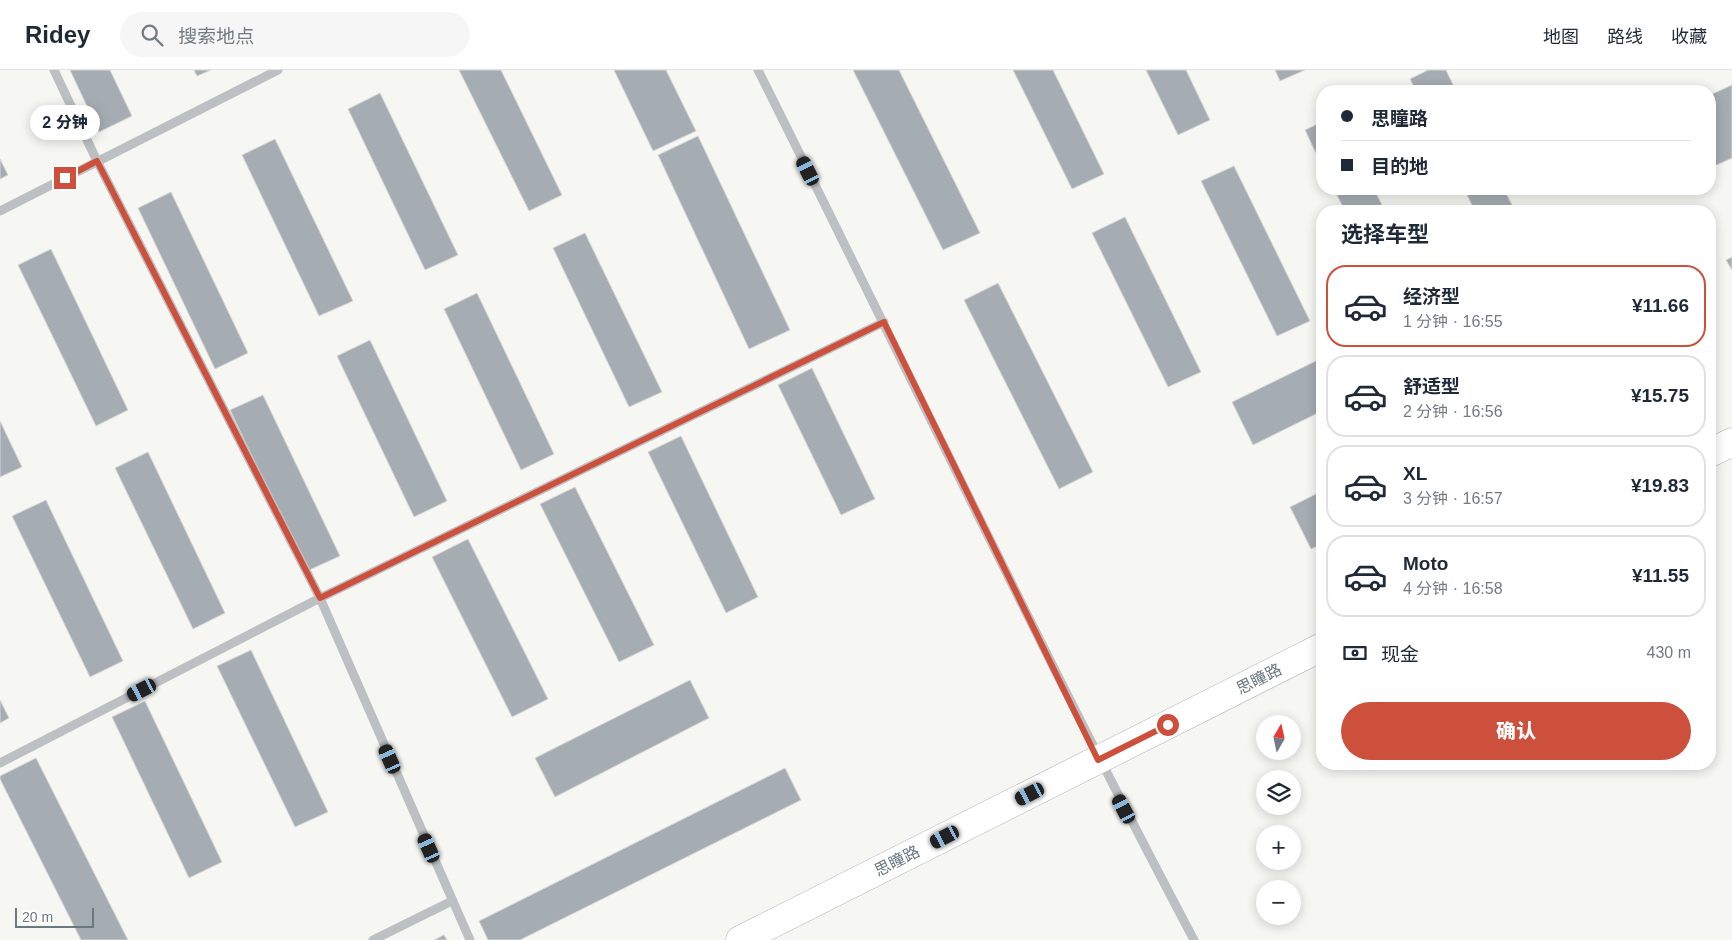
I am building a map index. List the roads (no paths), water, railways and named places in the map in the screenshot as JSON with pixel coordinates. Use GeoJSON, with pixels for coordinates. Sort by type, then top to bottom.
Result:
{"type":"FeatureCollection","features":[{"type":"Feature","properties":{"kind":"main road"},"geometry":{"type":"LineString","coordinates":[[1716,450],[1732,442]]}},
{"type":"Feature","properties":{"kind":"main road","name":"思瞳路"},"geometry":{"type":"LineString","coordinates":[[740,940],[1316,650]]}},
{"type":"Feature","properties":{"kind":"street"},"geometry":{"type":"LineString","coordinates":[[54,70],[97,161],[320,598],[470,940]]}},
{"type":"Feature","properties":{"kind":"street"},"geometry":{"type":"LineString","coordinates":[[0,211],[278,70]]}},
{"type":"Feature","properties":{"kind":"street"},"geometry":{"type":"LineString","coordinates":[[758,70],[884,322],[1098,760],[1194,940]]}},
{"type":"Feature","properties":{"kind":"street"},"geometry":{"type":"LineString","coordinates":[[0,763],[320,598],[884,322]]}},
{"type":"Feature","properties":{"kind":"street"},"geometry":{"type":"LineString","coordinates":[[373,940],[452,901]]}}]}
